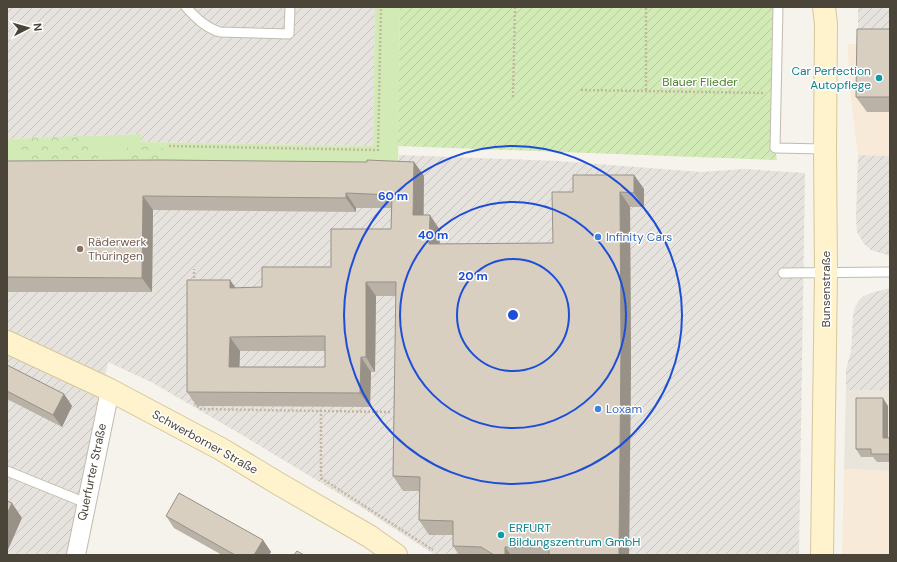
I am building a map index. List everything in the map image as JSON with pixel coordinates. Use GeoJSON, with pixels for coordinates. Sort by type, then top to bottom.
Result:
{"type":"FeatureCollection","features":[{"type":"Feature","properties":{"kind":"main road","name":"Bunsenstraße"},"geometry":{"type":"LineString","coordinates":[[822,555],[826,273],[825,149],[828,13]]}},
{"type":"Feature","properties":{"kind":"main road","name":"Schwerborner Straße"},"geometry":{"type":"LineString","coordinates":[[7,342],[110,390],[221,449],[369,536],[396,555]]}},
{"type":"Feature","properties":{"kind":"street","name":"Querfurter Straße"},"geometry":{"type":"LineString","coordinates":[[76,555],[110,390]]}},
{"type":"Feature","properties":{"kind":"lane"},"geometry":{"type":"LineString","coordinates":[[186,7],[204,25],[212,30],[220,32],[289,34],[290,7]]}},
{"type":"Feature","properties":{"kind":"lane"},"geometry":{"type":"LineString","coordinates":[[778,7],[775,148],[825,149]]}},
{"type":"Feature","properties":{"kind":"lane"},"geometry":{"type":"LineString","coordinates":[[782,273],[890,272]]}},
{"type":"Feature","properties":{"kind":"lane"},"geometry":{"type":"LineString","coordinates":[[7,471],[86,503]]}},
{"type":"Feature","properties":{"kind":"path"},"geometry":{"type":"LineString","coordinates":[[169,146],[378,150],[381,7]]}},
{"type":"Feature","properties":{"kind":"path"},"geometry":{"type":"LineString","coordinates":[[513,97],[515,7]]}},
{"type":"Feature","properties":{"kind":"path"},"geometry":{"type":"LineString","coordinates":[[646,7],[646,90]]}},
{"type":"Feature","properties":{"kind":"path"},"geometry":{"type":"LineString","coordinates":[[580,90],[764,93]]}},
{"type":"Feature","properties":{"kind":"path"},"geometry":{"type":"LineString","coordinates":[[194,269],[194,284]]}},
{"type":"Feature","properties":{"kind":"path"},"geometry":{"type":"LineString","coordinates":[[194,394],[194,402],[200,409],[390,412]]}},
{"type":"Feature","properties":{"kind":"path"},"geometry":{"type":"LineString","coordinates":[[321,411],[321,478],[433,550]]}},
{"type":"Feature","properties":{"kind":"shaded area"},"geometry":{"type":"Polygon","coordinates":[[[7,7],[375,7],[373,146],[141,142],[140,134],[7,139],[7,7]]]}},
{"type":"Feature","properties":{"kind":"shaded area"},"geometry":{"type":"Polygon","coordinates":[[[858,7],[890,7],[890,44],[858,44],[858,7]]]}},
{"type":"Feature","properties":{"kind":"shaded area"},"geometry":{"type":"Polygon","coordinates":[[[848,44],[890,44],[890,156],[858,155],[849,84],[848,44]]]}},
{"type":"Feature","properties":{"kind":"shaded area"},"geometry":{"type":"Polygon","coordinates":[[[399,155],[558,161],[701,172],[745,169],[805,173],[799,555],[435,555],[361,507],[242,435],[153,383],[108,362],[69,555],[7,555],[7,168],[398,172],[399,155]]]}},
{"type":"Feature","properties":{"kind":"shaded area"},"geometry":{"type":"Polygon","coordinates":[[[858,155],[890,156],[890,256],[871,250],[864,244],[857,232],[858,155]]]}},
{"type":"Feature","properties":{"kind":"shaded area"},"geometry":{"type":"Polygon","coordinates":[[[890,288],[890,390],[846,390],[846,370],[851,351],[853,315],[855,307],[864,296],[890,288]]]}},
{"type":"Feature","properties":{"kind":"shaded area"},"geometry":{"type":"Polygon","coordinates":[[[846,390],[890,390],[890,471],[844,469],[846,390]]]}},
{"type":"Feature","properties":{"kind":"shaded area"},"geometry":{"type":"Polygon","coordinates":[[[844,469],[890,471],[890,555],[842,555],[844,469]]]}},
{"type":"Feature","properties":{"kind":"green space"},"geometry":{"type":"Polygon","coordinates":[[[375,7],[400,7],[398,172],[7,168],[7,139],[141,134],[141,142],[373,146],[375,7]]]}},
{"type":"Feature","properties":{"kind":"green space","name":"Blauer Flieder"},"geometry":{"type":"Polygon","coordinates":[[[400,7],[778,7],[775,148],[777,160],[398,146],[400,7]]]}},
{"type":"Feature","properties":{"kind":"green space"},"geometry":{"type":"Polygon","coordinates":[[[83,136],[96,143],[97,150],[101,153],[96,161],[18,161],[19,158],[24,155],[20,147],[29,138],[83,136]]]}},
{"type":"Feature","properties":{"kind":"green space"},"geometry":{"type":"Polygon","coordinates":[[[131,144],[137,148],[146,146],[165,149],[165,155],[167,158],[160,165],[124,164],[126,148],[131,144]]]}},
{"type":"Feature","properties":{"kind":"building"},"geometry":{"type":"Polygon","coordinates":[[[857,29],[890,29],[890,97],[856,97],[857,29]]]}},
{"type":"Feature","properties":{"kind":"building"},"geometry":{"type":"Polygon","coordinates":[[[162,160],[367,162],[367,160],[414,162],[413,215],[430,215],[429,244],[553,243],[552,192],[573,192],[573,175],[634,175],[634,193],[620,192],[621,347],[619,555],[549,555],[549,547],[505,547],[505,555],[494,555],[481,547],[453,546],[453,521],[419,520],[420,477],[393,476],[396,282],[366,282],[366,357],[361,357],[360,393],[187,392],[187,280],[230,280],[230,288],[262,287],[262,267],[331,267],[331,229],[391,229],[392,195],[346,193],[346,198],[143,196],[142,278],[7,277],[7,161],[162,160]],[[325,336],[230,337],[229,367],[325,367],[325,336]]]}},
{"type":"Feature","properties":{"kind":"building"},"geometry":{"type":"Polygon","coordinates":[[[7,365],[64,394],[53,415],[7,391],[7,365]]]}},
{"type":"Feature","properties":{"kind":"building"},"geometry":{"type":"Polygon","coordinates":[[[856,398],[883,398],[883,438],[890,438],[890,454],[871,454],[871,449],[856,449],[856,398]]]}},
{"type":"Feature","properties":{"kind":"building"},"geometry":{"type":"Polygon","coordinates":[[[179,493],[263,540],[254,555],[235,555],[166,516],[179,493]]]}},
{"type":"Feature","properties":{"kind":"building"},"geometry":{"type":"Polygon","coordinates":[[[7,501],[12,503],[7,514],[7,501]]]}},
{"type":"Feature","properties":{"kind":"building"},"geometry":{"type":"Polygon","coordinates":[[[297,551],[304,555],[294,555],[297,551]]]}},
{"type":"Feature","properties":{"kind":"place","name":"Car Perfection Autopflege"},"geometry":{"type":"Point","coordinates":[879,78]}},
{"type":"Feature","properties":{"kind":"place","name":"Infinity Cars"},"geometry":{"type":"Point","coordinates":[598,237]}},
{"type":"Feature","properties":{"kind":"place","name":"Räderwerk Thüringen"},"geometry":{"type":"Point","coordinates":[80,249]}},
{"type":"Feature","properties":{"kind":"place","name":"Loxam"},"geometry":{"type":"Point","coordinates":[598,409]}},
{"type":"Feature","properties":{"kind":"place","name":"ERFURT Bildungszentrum GmbH"},"geometry":{"type":"Point","coordinates":[501,535]}}]}
